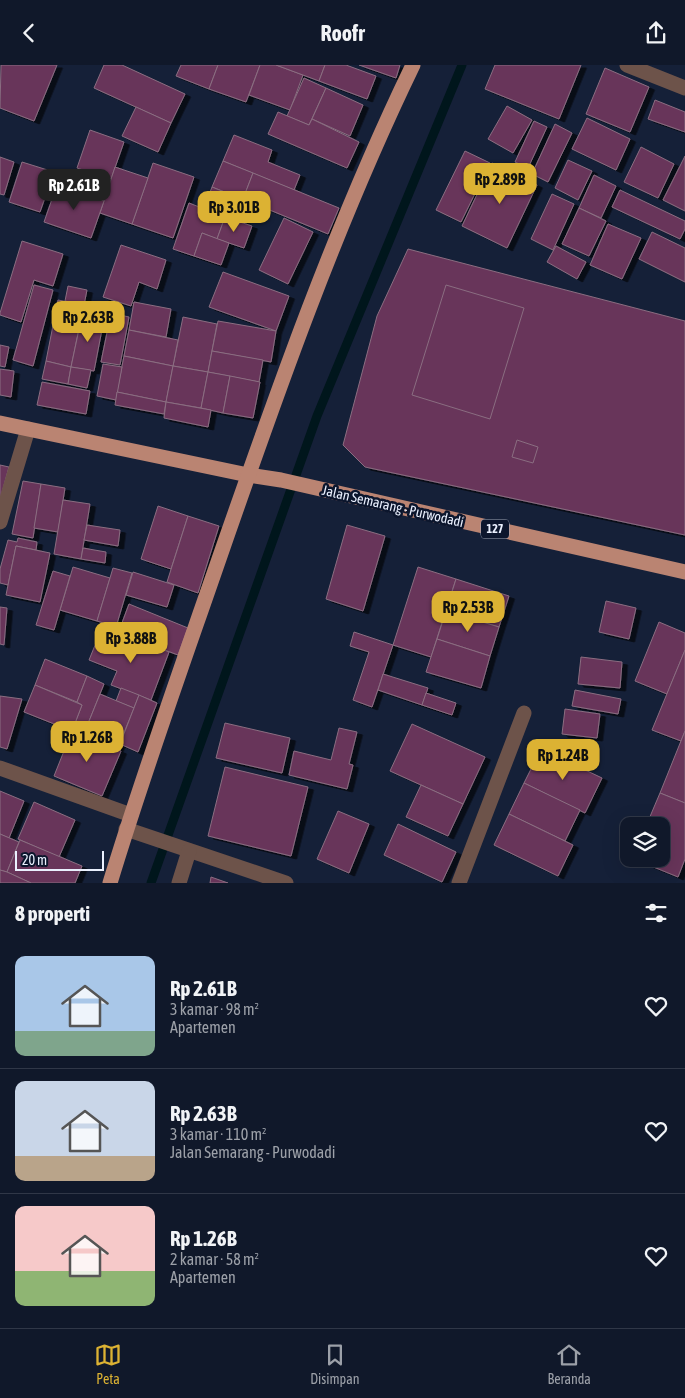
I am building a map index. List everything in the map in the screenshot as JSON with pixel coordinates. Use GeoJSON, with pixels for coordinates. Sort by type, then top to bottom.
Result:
{"type":"FeatureCollection","features":[{"type":"Feature","properties":{"kind":"main road"},"geometry":{"type":"LineString","coordinates":[[110,883],[129,822],[248,475],[351,202],[375,144],[413,65]]}},
{"type":"Feature","properties":{"kind":"main road","name":"127"},"geometry":{"type":"LineString","coordinates":[[0,423],[248,475]]}},
{"type":"Feature","properties":{"kind":"main road","name":"Jalan Semarang - Purwodadi"},"geometry":{"type":"LineString","coordinates":[[248,475],[281,479],[685,572]]}},
{"type":"Feature","properties":{"kind":"street"},"geometry":{"type":"LineString","coordinates":[[628,65],[685,88]]}},
{"type":"Feature","properties":{"kind":"street"},"geometry":{"type":"LineString","coordinates":[[0,523],[28,429]]}},
{"type":"Feature","properties":{"kind":"street"},"geometry":{"type":"LineString","coordinates":[[459,883],[524,713]]}},
{"type":"Feature","properties":{"kind":"street"},"geometry":{"type":"LineString","coordinates":[[0,768],[129,822],[152,839],[286,883]]}},
{"type":"Feature","properties":{"kind":"street"},"geometry":{"type":"LineString","coordinates":[[179,883],[190,851]]}},
{"type":"Feature","properties":{"kind":"building"},"geometry":{"type":"Polygon","coordinates":[[[1,65],[57,65],[34,121],[0,108],[1,65]]]}},
{"type":"Feature","properties":{"kind":"building"},"geometry":{"type":"Polygon","coordinates":[[[104,65],[122,65],[185,94],[171,123],[94,88],[104,65]]]}},
{"type":"Feature","properties":{"kind":"building"},"geometry":{"type":"Polygon","coordinates":[[[181,65],[218,65],[209,89],[176,76],[181,65]]]}},
{"type":"Feature","properties":{"kind":"building"},"geometry":{"type":"Polygon","coordinates":[[[218,65],[260,65],[246,102],[209,89],[218,65]]]}},
{"type":"Feature","properties":{"kind":"building"},"geometry":{"type":"Polygon","coordinates":[[[260,65],[276,65],[303,75],[290,110],[249,95],[260,65]]]}},
{"type":"Feature","properties":{"kind":"building"},"geometry":{"type":"Polygon","coordinates":[[[276,65],[325,65],[319,81],[276,65]]]}},
{"type":"Feature","properties":{"kind":"building"},"geometry":{"type":"Polygon","coordinates":[[[325,65],[346,65],[376,76],[367,99],[319,81],[325,65]]]}},
{"type":"Feature","properties":{"kind":"building"},"geometry":{"type":"Polygon","coordinates":[[[359,65],[400,65],[396,78],[359,65]]]}},
{"type":"Feature","properties":{"kind":"building"},"geometry":{"type":"Polygon","coordinates":[[[495,65],[581,65],[559,119],[485,89],[495,65]]]}},
{"type":"Feature","properties":{"kind":"building"},"geometry":{"type":"Polygon","coordinates":[[[605,68],[649,87],[630,132],[586,114],[605,68]]]}},
{"type":"Feature","properties":{"kind":"building"},"geometry":{"type":"Polygon","coordinates":[[[304,78],[326,88],[309,125],[287,116],[304,78]]]}},
{"type":"Feature","properties":{"kind":"building"},"geometry":{"type":"Polygon","coordinates":[[[326,88],[363,105],[350,136],[312,119],[326,88]]]}},
{"type":"Feature","properties":{"kind":"building"},"geometry":{"type":"Polygon","coordinates":[[[655,100],[685,112],[685,132],[648,119],[655,100]]]}},
{"type":"Feature","properties":{"kind":"building"},"geometry":{"type":"Polygon","coordinates":[[[507,106],[532,120],[513,153],[488,139],[507,106]]]}},
{"type":"Feature","properties":{"kind":"building"},"geometry":{"type":"Polygon","coordinates":[[[136,107],[171,123],[158,152],[122,136],[136,107]]]}},
{"type":"Feature","properties":{"kind":"building"},"geometry":{"type":"Polygon","coordinates":[[[278,112],[309,125],[312,119],[359,142],[347,168],[268,134],[278,112]]]}},
{"type":"Feature","properties":{"kind":"building"},"geometry":{"type":"Polygon","coordinates":[[[587,118],[630,139],[616,170],[572,149],[587,118]]]}},
{"type":"Feature","properties":{"kind":"building"},"geometry":{"type":"Polygon","coordinates":[[[534,121],[547,127],[528,168],[515,162],[534,121]]]}},
{"type":"Feature","properties":{"kind":"building"},"geometry":{"type":"Polygon","coordinates":[[[555,124],[572,133],[548,182],[532,174],[555,124]]]}},
{"type":"Feature","properties":{"kind":"building"},"geometry":{"type":"Polygon","coordinates":[[[90,130],[124,142],[111,179],[77,168],[90,130]]]}},
{"type":"Feature","properties":{"kind":"building"},"geometry":{"type":"Polygon","coordinates":[[[234,135],[272,150],[268,162],[300,175],[294,190],[223,161],[234,135]]]}},
{"type":"Feature","properties":{"kind":"building"},"geometry":{"type":"Polygon","coordinates":[[[641,147],[674,164],[658,198],[624,182],[641,147]]]}},
{"type":"Feature","properties":{"kind":"building"},"geometry":{"type":"Polygon","coordinates":[[[465,151],[490,163],[461,222],[436,210],[465,151]]]}},
{"type":"Feature","properties":{"kind":"building"},"geometry":{"type":"Polygon","coordinates":[[[685,156],[685,211],[663,200],[685,156]]]}},
{"type":"Feature","properties":{"kind":"building"},"geometry":{"type":"Polygon","coordinates":[[[0,157],[14,162],[4,195],[0,194],[0,157]]]}},
{"type":"Feature","properties":{"kind":"building"},"geometry":{"type":"Polygon","coordinates":[[[568,160],[592,171],[578,200],[555,188],[568,160]]]}},
{"type":"Feature","properties":{"kind":"building"},"geometry":{"type":"Polygon","coordinates":[[[223,161],[253,173],[243,199],[212,187],[223,161]]]}},
{"type":"Feature","properties":{"kind":"building"},"geometry":{"type":"Polygon","coordinates":[[[22,162],[54,172],[40,212],[9,202],[22,162]]]}},
{"type":"Feature","properties":{"kind":"building"},"geometry":{"type":"Polygon","coordinates":[[[153,163],[194,177],[173,238],[132,224],[153,163]]]}},
{"type":"Feature","properties":{"kind":"building"},"geometry":{"type":"Polygon","coordinates":[[[492,163],[537,185],[507,248],[462,226],[492,163]]]}},
{"type":"Feature","properties":{"kind":"building"},"geometry":{"type":"Polygon","coordinates":[[[115,167],[148,178],[132,224],[100,213],[115,167]]]}},
{"type":"Feature","properties":{"kind":"building"},"geometry":{"type":"Polygon","coordinates":[[[253,173],[339,208],[328,234],[243,199],[253,173]]]}},
{"type":"Feature","properties":{"kind":"building"},"geometry":{"type":"Polygon","coordinates":[[[594,175],[616,186],[601,218],[579,208],[594,175]]]}},
{"type":"Feature","properties":{"kind":"building"},"geometry":{"type":"Polygon","coordinates":[[[57,185],[104,201],[91,238],[44,222],[57,185]]]}},
{"type":"Feature","properties":{"kind":"building"},"geometry":{"type":"Polygon","coordinates":[[[212,187],[251,203],[243,223],[204,208],[212,187]]]}},
{"type":"Feature","properties":{"kind":"building"},"geometry":{"type":"Polygon","coordinates":[[[620,190],[685,221],[685,229],[680,239],[612,207],[620,190]]]}},
{"type":"Feature","properties":{"kind":"building"},"geometry":{"type":"Polygon","coordinates":[[[552,194],[574,204],[553,250],[531,239],[552,194]]]}},
{"type":"Feature","properties":{"kind":"building"},"geometry":{"type":"Polygon","coordinates":[[[189,203],[225,217],[217,239],[202,233],[194,256],[173,249],[189,203]]]}},
{"type":"Feature","properties":{"kind":"building"},"geometry":{"type":"Polygon","coordinates":[[[579,208],[606,221],[589,256],[562,244],[579,208]]]}},
{"type":"Feature","properties":{"kind":"building"},"geometry":{"type":"Polygon","coordinates":[[[225,217],[252,226],[244,248],[217,239],[225,217]]]}},
{"type":"Feature","properties":{"kind":"building"},"geometry":{"type":"Polygon","coordinates":[[[284,218],[313,232],[288,284],[259,270],[284,218]]]}},
{"type":"Feature","properties":{"kind":"building"},"geometry":{"type":"Polygon","coordinates":[[[608,224],[641,238],[622,279],[590,265],[608,224]]]}},
{"type":"Feature","properties":{"kind":"building"},"geometry":{"type":"Polygon","coordinates":[[[652,232],[685,248],[685,282],[639,259],[652,232]]]}},
{"type":"Feature","properties":{"kind":"building"},"geometry":{"type":"Polygon","coordinates":[[[202,233],[229,243],[221,265],[194,256],[202,233]]]}},
{"type":"Feature","properties":{"kind":"building"},"geometry":{"type":"Polygon","coordinates":[[[22,241],[63,254],[53,286],[34,280],[21,322],[0,315],[0,313],[22,241]]]}},
{"type":"Feature","properties":{"kind":"building"},"geometry":{"type":"Polygon","coordinates":[[[121,245],[166,260],[157,289],[139,282],[131,306],[103,297],[121,245]]]}},
{"type":"Feature","properties":{"kind":"building"},"geometry":{"type":"Polygon","coordinates":[[[556,246],[586,262],[577,279],[547,262],[556,246]]]}},
{"type":"Feature","properties":{"kind":"building"},"geometry":{"type":"Polygon","coordinates":[[[408,249],[685,321],[685,535],[365,467],[343,445],[377,316],[408,249]]]}},
{"type":"Feature","properties":{"kind":"building"},"geometry":{"type":"Polygon","coordinates":[[[223,272],[289,296],[276,331],[209,307],[223,272]]]}},
{"type":"Feature","properties":{"kind":"building"},"geometry":{"type":"Polygon","coordinates":[[[34,285],[53,290],[33,366],[13,360],[34,285]]]}},
{"type":"Feature","properties":{"kind":"building"},"geometry":{"type":"Polygon","coordinates":[[[446,285],[524,308],[490,419],[412,395],[446,285]]]}},
{"type":"Feature","properties":{"kind":"building"},"geometry":{"type":"Polygon","coordinates":[[[68,286],[87,290],[84,305],[65,301],[68,286]]]}},
{"type":"Feature","properties":{"kind":"building"},"geometry":{"type":"Polygon","coordinates":[[[58,300],[84,305],[71,367],[46,361],[58,300]]]}},
{"type":"Feature","properties":{"kind":"building"},"geometry":{"type":"Polygon","coordinates":[[[134,302],[171,309],[166,337],[129,330],[134,302]]]}},
{"type":"Feature","properties":{"kind":"building"},"geometry":{"type":"Polygon","coordinates":[[[111,313],[129,317],[120,365],[101,362],[111,313]]]}},
{"type":"Feature","properties":{"kind":"building"},"geometry":{"type":"Polygon","coordinates":[[[82,315],[104,319],[94,371],[71,367],[82,315]]]}},
{"type":"Feature","properties":{"kind":"building"},"geometry":{"type":"Polygon","coordinates":[[[183,317],[217,324],[208,372],[173,366],[183,317]]]}},
{"type":"Feature","properties":{"kind":"building"},"geometry":{"type":"Polygon","coordinates":[[[218,321],[276,331],[271,362],[212,351],[218,321]]]}},
{"type":"Feature","properties":{"kind":"building"},"geometry":{"type":"Polygon","coordinates":[[[129,330],[178,340],[173,366],[124,356],[129,330]]]}},
{"type":"Feature","properties":{"kind":"building"},"geometry":{"type":"Polygon","coordinates":[[[0,345],[9,347],[5,367],[0,366],[0,345]]]}},
{"type":"Feature","properties":{"kind":"building"},"geometry":{"type":"Polygon","coordinates":[[[212,351],[263,360],[259,382],[208,372],[212,351]]]}},
{"type":"Feature","properties":{"kind":"building"},"geometry":{"type":"Polygon","coordinates":[[[124,356],[173,366],[166,402],[117,392],[124,356]]]}},
{"type":"Feature","properties":{"kind":"building"},"geometry":{"type":"Polygon","coordinates":[[[46,361],[71,367],[68,384],[42,379],[46,361]]]}},
{"type":"Feature","properties":{"kind":"building"},"geometry":{"type":"Polygon","coordinates":[[[103,364],[122,367],[116,400],[97,396],[103,364]]]}},
{"type":"Feature","properties":{"kind":"building"},"geometry":{"type":"Polygon","coordinates":[[[173,366],[208,372],[201,408],[166,402],[173,366]]]}},
{"type":"Feature","properties":{"kind":"building"},"geometry":{"type":"Polygon","coordinates":[[[71,367],[91,370],[87,388],[68,384],[71,367]]]}},
{"type":"Feature","properties":{"kind":"building"},"geometry":{"type":"Polygon","coordinates":[[[0,369],[14,371],[11,397],[0,395],[0,369]]]}},
{"type":"Feature","properties":{"kind":"building"},"geometry":{"type":"Polygon","coordinates":[[[208,372],[230,376],[223,413],[201,408],[208,372]]]}},
{"type":"Feature","properties":{"kind":"building"},"geometry":{"type":"Polygon","coordinates":[[[230,376],[260,382],[253,418],[223,413],[230,376]]]}},
{"type":"Feature","properties":{"kind":"building"},"geometry":{"type":"Polygon","coordinates":[[[42,382],[90,391],[86,414],[37,405],[42,382]]]}},
{"type":"Feature","properties":{"kind":"building"},"geometry":{"type":"Polygon","coordinates":[[[117,392],[166,402],[164,414],[115,405],[117,392]]]}},
{"type":"Feature","properties":{"kind":"building"},"geometry":{"type":"Polygon","coordinates":[[[166,402],[211,410],[208,427],[164,418],[166,402]]]}},
{"type":"Feature","properties":{"kind":"building"},"geometry":{"type":"Polygon","coordinates":[[[517,440],[538,447],[533,463],[512,457],[517,440]]]}},
{"type":"Feature","properties":{"kind":"building"},"geometry":{"type":"Polygon","coordinates":[[[0,465],[9,467],[0,500],[0,465]]]}},
{"type":"Feature","properties":{"kind":"building"},"geometry":{"type":"Polygon","coordinates":[[[23,481],[41,484],[33,538],[12,534],[23,481]]]}},
{"type":"Feature","properties":{"kind":"building"},"geometry":{"type":"Polygon","coordinates":[[[41,484],[65,488],[58,532],[34,528],[41,484]]]}},
{"type":"Feature","properties":{"kind":"building"},"geometry":{"type":"Polygon","coordinates":[[[63,500],[90,504],[81,559],[54,554],[63,500]]]}},
{"type":"Feature","properties":{"kind":"building"},"geometry":{"type":"Polygon","coordinates":[[[158,506],[188,516],[171,569],[141,559],[158,506]]]}},
{"type":"Feature","properties":{"kind":"building"},"geometry":{"type":"Polygon","coordinates":[[[188,516],[219,526],[198,593],[167,582],[188,516]]]}},
{"type":"Feature","properties":{"kind":"building"},"geometry":{"type":"Polygon","coordinates":[[[87,525],[120,530],[118,546],[84,540],[87,525]]]}},
{"type":"Feature","properties":{"kind":"building"},"geometry":{"type":"Polygon","coordinates":[[[347,525],[385,536],[363,611],[326,599],[347,525]]]}},
{"type":"Feature","properties":{"kind":"building"},"geometry":{"type":"Polygon","coordinates":[[[18,538],[37,542],[36,550],[16,546],[8,585],[0,583],[0,569],[8,540],[17,542],[18,538]]]}},
{"type":"Feature","properties":{"kind":"building"},"geometry":{"type":"Polygon","coordinates":[[[16,546],[50,553],[40,602],[6,595],[16,546]]]}},
{"type":"Feature","properties":{"kind":"building"},"geometry":{"type":"Polygon","coordinates":[[[83,548],[106,552],[105,563],[81,559],[83,548]]]}},
{"type":"Feature","properties":{"kind":"building"},"geometry":{"type":"Polygon","coordinates":[[[73,567],[110,578],[97,621],[60,610],[73,567]]]}},
{"type":"Feature","properties":{"kind":"building"},"geometry":{"type":"Polygon","coordinates":[[[418,567],[456,579],[431,657],[393,645],[418,567]]]}},
{"type":"Feature","properties":{"kind":"building"},"geometry":{"type":"Polygon","coordinates":[[[113,568],[132,573],[116,627],[97,621],[113,568]]]}},
{"type":"Feature","properties":{"kind":"building"},"geometry":{"type":"Polygon","coordinates":[[[53,571],[70,576],[54,630],[36,625],[53,571]]]}},
{"type":"Feature","properties":{"kind":"building"},"geometry":{"type":"Polygon","coordinates":[[[133,572],[174,585],[167,607],[126,595],[133,572]]]}},
{"type":"Feature","properties":{"kind":"building"},"geometry":{"type":"Polygon","coordinates":[[[456,579],[509,596],[499,627],[446,611],[456,579]]]}},
{"type":"Feature","properties":{"kind":"building"},"geometry":{"type":"Polygon","coordinates":[[[606,601],[636,608],[629,639],[599,632],[606,601]]]}},
{"type":"Feature","properties":{"kind":"building"},"geometry":{"type":"Polygon","coordinates":[[[129,604],[188,628],[178,655],[130,637],[127,643],[116,639],[129,604]]]}},
{"type":"Feature","properties":{"kind":"building"},"geometry":{"type":"Polygon","coordinates":[[[0,607],[7,608],[4,645],[0,644],[0,607]]]}},
{"type":"Feature","properties":{"kind":"building"},"geometry":{"type":"Polygon","coordinates":[[[446,611],[499,627],[490,656],[437,639],[446,611]]]}},
{"type":"Feature","properties":{"kind":"building"},"geometry":{"type":"Polygon","coordinates":[[[659,622],[685,633],[685,650],[667,694],[635,681],[659,622]]]}},
{"type":"Feature","properties":{"kind":"building"},"geometry":{"type":"Polygon","coordinates":[[[354,632],[393,645],[372,707],[353,700],[369,652],[350,646],[354,632]]]}},
{"type":"Feature","properties":{"kind":"building"},"geometry":{"type":"Polygon","coordinates":[[[100,633],[127,643],[130,637],[169,652],[151,700],[111,685],[117,671],[89,660],[100,633]]]}},
{"type":"Feature","properties":{"kind":"building"},"geometry":{"type":"Polygon","coordinates":[[[437,639],[490,656],[481,688],[426,672],[437,639]]]}},
{"type":"Feature","properties":{"kind":"building"},"geometry":{"type":"Polygon","coordinates":[[[685,650],[685,731],[681,741],[652,730],[685,650]]]}},
{"type":"Feature","properties":{"kind":"building"},"geometry":{"type":"Polygon","coordinates":[[[581,657],[622,662],[620,688],[578,684],[581,657]]]}},
{"type":"Feature","properties":{"kind":"building"},"geometry":{"type":"Polygon","coordinates":[[[45,659],[87,676],[77,702],[35,685],[45,659]]]}},
{"type":"Feature","properties":{"kind":"building"},"geometry":{"type":"Polygon","coordinates":[[[383,674],[428,688],[422,705],[378,690],[383,674]]]}},
{"type":"Feature","properties":{"kind":"building"},"geometry":{"type":"Polygon","coordinates":[[[87,676],[104,684],[83,736],[72,731],[82,705],[77,702],[87,676]]]}},
{"type":"Feature","properties":{"kind":"building"},"geometry":{"type":"Polygon","coordinates":[[[35,685],[82,705],[72,731],[24,712],[35,685]]]}},
{"type":"Feature","properties":{"kind":"building"},"geometry":{"type":"Polygon","coordinates":[[[121,688],[139,695],[134,708],[116,701],[121,688]]]}},
{"type":"Feature","properties":{"kind":"building"},"geometry":{"type":"Polygon","coordinates":[[[575,690],[621,699],[618,714],[572,706],[575,690]]]}},
{"type":"Feature","properties":{"kind":"building"},"geometry":{"type":"Polygon","coordinates":[[[426,693],[456,703],[452,715],[422,705],[426,693]]]}},
{"type":"Feature","properties":{"kind":"building"},"geometry":{"type":"Polygon","coordinates":[[[100,694],[134,708],[117,750],[83,736],[100,694]]]}},
{"type":"Feature","properties":{"kind":"building"},"geometry":{"type":"Polygon","coordinates":[[[139,695],[157,703],[138,752],[120,744],[139,695]]]}},
{"type":"Feature","properties":{"kind":"building"},"geometry":{"type":"Polygon","coordinates":[[[0,696],[22,699],[7,749],[0,747],[0,696]]]}},
{"type":"Feature","properties":{"kind":"building"},"geometry":{"type":"Polygon","coordinates":[[[565,709],[600,714],[597,738],[562,734],[565,709]]]}},
{"type":"Feature","properties":{"kind":"building"},"geometry":{"type":"Polygon","coordinates":[[[225,723],[290,738],[282,773],[216,758],[225,723]]]}},
{"type":"Feature","properties":{"kind":"building"},"geometry":{"type":"Polygon","coordinates":[[[412,724],[485,757],[463,804],[390,771],[412,724]]]}},
{"type":"Feature","properties":{"kind":"building"},"geometry":{"type":"Polygon","coordinates":[[[339,728],[357,732],[349,764],[353,765],[347,789],[289,775],[294,751],[331,760],[339,728]]]}},
{"type":"Feature","properties":{"kind":"building"},"geometry":{"type":"Polygon","coordinates":[[[72,731],[121,751],[102,796],[54,776],[72,731]]]}},
{"type":"Feature","properties":{"kind":"building"},"geometry":{"type":"Polygon","coordinates":[[[685,731],[685,803],[660,793],[685,731]]]}},
{"type":"Feature","properties":{"kind":"building"},"geometry":{"type":"Polygon","coordinates":[[[541,749],[602,778],[585,813],[524,783],[541,749]]]}},
{"type":"Feature","properties":{"kind":"building"},"geometry":{"type":"Polygon","coordinates":[[[225,767],[308,787],[291,856],[208,836],[225,767]]]}},
{"type":"Feature","properties":{"kind":"building"},"geometry":{"type":"Polygon","coordinates":[[[524,783],[580,810],[565,841],[509,814],[524,783]]]}},
{"type":"Feature","properties":{"kind":"building"},"geometry":{"type":"Polygon","coordinates":[[[421,785],[463,804],[448,836],[406,817],[421,785]]]}},
{"type":"Feature","properties":{"kind":"building"},"geometry":{"type":"Polygon","coordinates":[[[0,791],[24,801],[9,838],[0,834],[0,791]]]}},
{"type":"Feature","properties":{"kind":"building"},"geometry":{"type":"Polygon","coordinates":[[[660,793],[685,803],[685,859],[678,877],[654,867],[670,867],[670,817],[650,817],[660,793]]]}},
{"type":"Feature","properties":{"kind":"building"},"geometry":{"type":"Polygon","coordinates":[[[34,802],[75,820],[59,857],[18,839],[34,802]]]}},
{"type":"Feature","properties":{"kind":"building"},"geometry":{"type":"Polygon","coordinates":[[[338,811],[369,824],[349,873],[317,859],[338,811]]]}},
{"type":"Feature","properties":{"kind":"building"},"geometry":{"type":"Polygon","coordinates":[[[509,814],[573,845],[558,876],[494,845],[509,814]]]}},
{"type":"Feature","properties":{"kind":"building"},"geometry":{"type":"Polygon","coordinates":[[[398,824],[456,852],[442,882],[384,855],[398,824]]]}},
{"type":"Feature","properties":{"kind":"building"},"geometry":{"type":"Polygon","coordinates":[[[0,834],[19,842],[7,872],[0,870],[0,834]]]}},
{"type":"Feature","properties":{"kind":"building"},"geometry":{"type":"Polygon","coordinates":[[[20,840],[82,866],[75,883],[31,883],[7,872],[20,840]]]}},
{"type":"Feature","properties":{"kind":"building"},"geometry":{"type":"Polygon","coordinates":[[[0,870],[7,872],[31,883],[0,883],[0,870]]]}},
{"type":"Feature","properties":{"kind":"building"},"geometry":{"type":"Polygon","coordinates":[[[211,877],[228,883],[210,883],[211,877]]]}},
{"type":"Feature","properties":{"kind":"waterway"},"geometry":{"type":"LineString","coordinates":[[151,883],[317,416],[462,65]]}}]}
